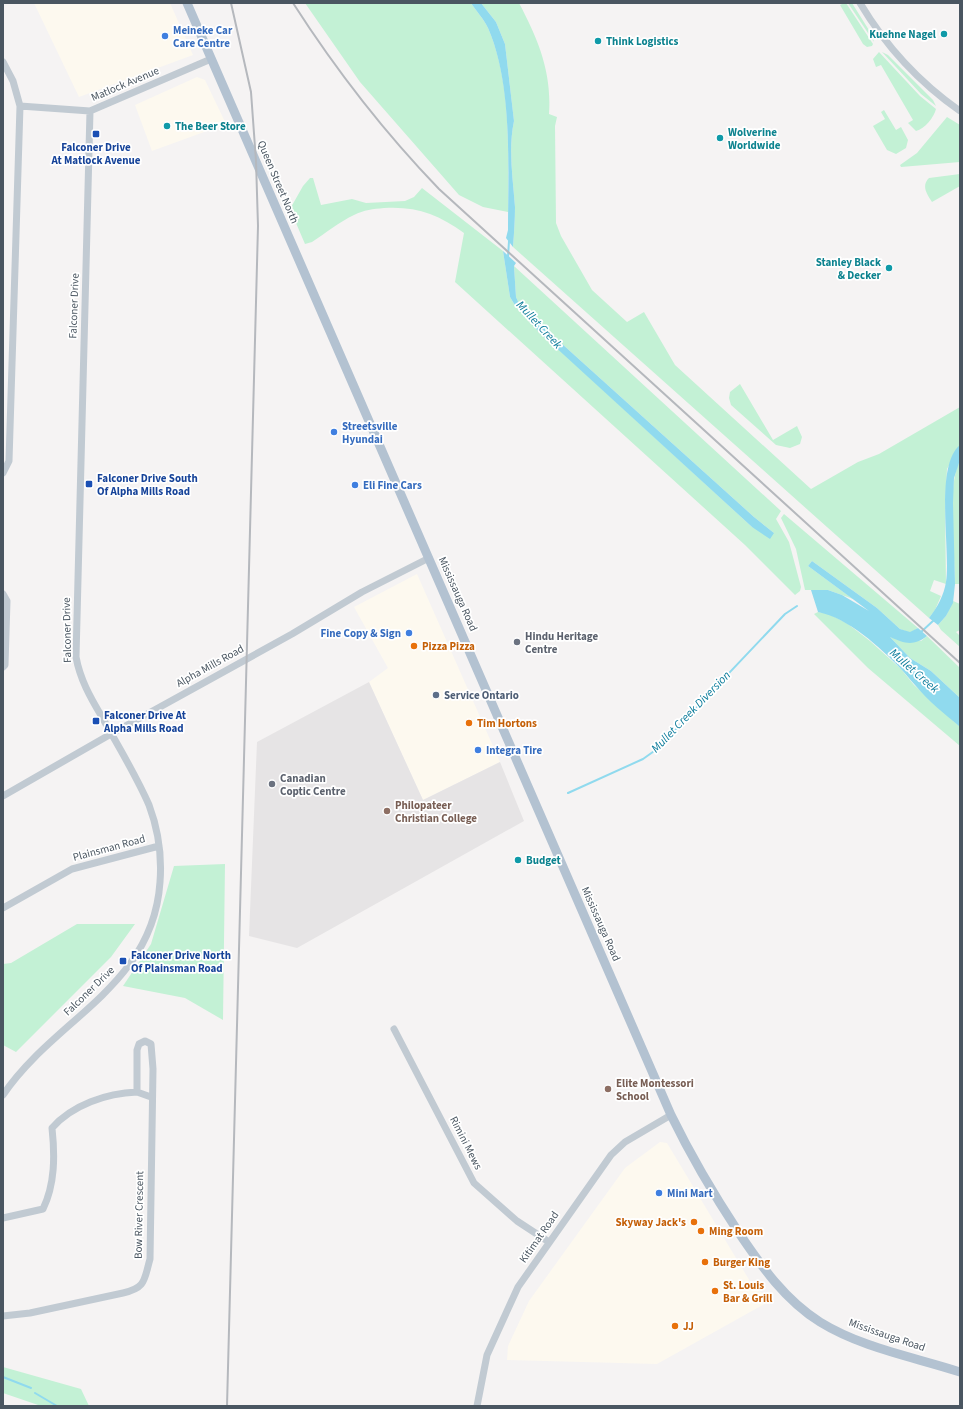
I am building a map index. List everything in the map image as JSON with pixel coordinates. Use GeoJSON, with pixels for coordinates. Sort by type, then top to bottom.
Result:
{"type":"FeatureCollection","features":[{"type":"Feature","properties":{"kind":"main road","name":"Queen Street North"},"geometry":{"type":"LineString","coordinates":[[187,3],[347,370]]}},
{"type":"Feature","properties":{"kind":"main road","name":"Mississauga Road"},"geometry":{"type":"LineString","coordinates":[[347,370],[671,1115],[702,1175],[720,1205],[774,1283],[795,1303],[820,1322],[855,1339],[960,1372]]}},
{"type":"Feature","properties":{"kind":"street"},"geometry":{"type":"LineString","coordinates":[[860,3],[878,31],[903,61],[929,87],[960,111]]}},
{"type":"Feature","properties":{"kind":"street","name":"Matlock Avenue"},"geometry":{"type":"LineString","coordinates":[[20,106],[90,111],[211,60]]}},
{"type":"Feature","properties":{"kind":"street"},"geometry":{"type":"LineString","coordinates":[[3,62],[14,81],[20,106],[9,461],[3,473]]}},
{"type":"Feature","properties":{"kind":"street","name":"Falconer Drive"},"geometry":{"type":"LineString","coordinates":[[3,1095],[31,1061],[101,998],[130,965],[142,944],[156,908],[161,867],[159,846],[148,805],[82,681],[76,656],[90,111]]}},
{"type":"Feature","properties":{"kind":"street","name":"Alpha Mills Road"},"geometry":{"type":"LineString","coordinates":[[3,796],[111,734],[292,634],[362,592],[429,558]]}},
{"type":"Feature","properties":{"kind":"street"},"geometry":{"type":"LineString","coordinates":[[3,594],[7,602],[5,665],[3,667]]}},
{"type":"Feature","properties":{"kind":"street","name":"Plainsman Road"},"geometry":{"type":"LineString","coordinates":[[3,908],[72,869],[159,846]]}},
{"type":"Feature","properties":{"kind":"street","name":"Rimini Mews"},"geometry":{"type":"LineString","coordinates":[[394,1029],[474,1183],[517,1221],[549,1242]]}},
{"type":"Feature","properties":{"kind":"street","name":"Bow River Crescent"},"geometry":{"type":"LineString","coordinates":[[3,1316],[123,1294],[138,1290],[144,1281],[150,1259],[152,1052],[151,1044],[145,1041],[140,1044],[137,1050],[137,1092]]}},
{"type":"Feature","properties":{"kind":"street"},"geometry":{"type":"LineString","coordinates":[[3,1218],[43,1208],[50,1193],[55,1150],[52,1128],[60,1119],[102,1098],[119,1093],[137,1092],[151,1097]]}},
{"type":"Feature","properties":{"kind":"street","name":"Kitimat Road"},"geometry":{"type":"LineString","coordinates":[[477,1406],[484,1367],[494,1338],[518,1288],[611,1155],[625,1142],[671,1115]]}},
{"type":"Feature","properties":{"kind":"shaded area"},"geometry":{"type":"Polygon","coordinates":[[[34,3],[170,3],[193,55],[79,97],[34,3]]]}},
{"type":"Feature","properties":{"kind":"shaded area"},"geometry":{"type":"Polygon","coordinates":[[[197,77],[205,80],[226,124],[152,151],[135,105],[197,77]]]}},
{"type":"Feature","properties":{"kind":"shaded area"},"geometry":{"type":"Polygon","coordinates":[[[417,574],[500,762],[423,800],[369,682],[388,668],[354,607],[417,574]]]}},
{"type":"Feature","properties":{"kind":"shaded area","name":"Philopateer Christian College"},"geometry":{"type":"Polygon","coordinates":[[[369,682],[423,800],[500,762],[524,821],[297,948],[249,936],[257,742],[369,682]]]}},
{"type":"Feature","properties":{"kind":"shaded area"},"geometry":{"type":"Polygon","coordinates":[[[660,1142],[667,1143],[751,1283],[770,1301],[657,1364],[507,1360],[508,1346],[529,1301],[625,1168],[660,1142]]]}},
{"type":"Feature","properties":{"kind":"green space"},"geometry":{"type":"Polygon","coordinates":[[[305,3],[471,3],[488,28],[496,49],[501,72],[507,118],[508,212],[483,207],[459,195],[360,82],[305,3]]]}},
{"type":"Feature","properties":{"kind":"green space"},"geometry":{"type":"Polygon","coordinates":[[[481,3],[519,3],[538,43],[546,70],[549,114],[557,117],[555,126],[556,223],[561,236],[592,290],[627,322],[644,312],[675,365],[811,489],[858,462],[879,454],[960,407],[960,445],[947,469],[945,505],[946,584],[934,580],[930,591],[941,596],[935,610],[929,618],[513,247],[515,207],[511,142],[514,121],[505,44],[496,22],[481,3]]]}},
{"type":"Feature","properties":{"kind":"green space"},"geometry":{"type":"Polygon","coordinates":[[[846,3],[873,44],[872,46],[867,47],[863,44],[840,5],[846,3]]]}},
{"type":"Feature","properties":{"kind":"green space"},"geometry":{"type":"Polygon","coordinates":[[[848,3],[852,3],[872,35],[874,42],[848,3]]]}},
{"type":"Feature","properties":{"kind":"green space"},"geometry":{"type":"Polygon","coordinates":[[[879,52],[920,96],[936,109],[929,122],[923,128],[916,131],[908,123],[913,120],[881,65],[876,67],[873,59],[879,52]]]}},
{"type":"Feature","properties":{"kind":"green space"},"geometry":{"type":"Polygon","coordinates":[[[882,52],[888,55],[933,100],[936,106],[921,94],[882,52]]]}},
{"type":"Feature","properties":{"kind":"green space"},"geometry":{"type":"Polygon","coordinates":[[[884,110],[896,130],[901,127],[908,140],[906,148],[896,154],[887,150],[873,126],[885,119],[881,112],[884,110]]]}},
{"type":"Feature","properties":{"kind":"green space"},"geometry":{"type":"Polygon","coordinates":[[[947,117],[960,125],[960,162],[901,167],[900,165],[917,153],[947,117]]]}},
{"type":"Feature","properties":{"kind":"green space"},"geometry":{"type":"Polygon","coordinates":[[[960,174],[960,186],[932,202],[925,187],[925,184],[929,178],[960,174]]]}},
{"type":"Feature","properties":{"kind":"green space"},"geometry":{"type":"Polygon","coordinates":[[[310,178],[313,178],[321,205],[352,199],[366,203],[405,201],[414,197],[422,188],[503,251],[510,297],[516,307],[540,332],[752,527],[774,533],[754,517],[520,306],[516,297],[514,266],[781,511],[776,519],[789,542],[801,587],[800,591],[795,595],[745,545],[455,282],[464,233],[436,216],[417,210],[406,208],[384,208],[358,213],[343,221],[312,242],[305,244],[290,209],[303,186],[310,178]]]}},
{"type":"Feature","properties":{"kind":"green space"},"geometry":{"type":"Polygon","coordinates":[[[740,384],[773,440],[797,426],[802,437],[800,444],[790,448],[776,445],[731,405],[729,398],[730,392],[740,384]]]}},
{"type":"Feature","properties":{"kind":"green space"},"geometry":{"type":"Polygon","coordinates":[[[960,460],[960,588],[959,584],[955,584],[952,503],[953,487],[960,460]]]}},
{"type":"Feature","properties":{"kind":"green space"},"geometry":{"type":"Polygon","coordinates":[[[784,514],[918,628],[910,633],[900,629],[877,608],[812,561],[808,566],[853,599],[828,590],[805,590],[796,549],[781,518],[784,514]]]}},
{"type":"Feature","properties":{"kind":"green space"},"geometry":{"type":"Polygon","coordinates":[[[953,601],[960,604],[960,630],[956,632],[960,636],[960,647],[941,630],[938,625],[946,616],[953,601]]]}},
{"type":"Feature","properties":{"kind":"green space"},"geometry":{"type":"Polygon","coordinates":[[[818,612],[829,614],[848,624],[870,641],[901,669],[914,685],[960,727],[960,746],[868,668],[814,614],[818,612]]]}},
{"type":"Feature","properties":{"kind":"green space"},"geometry":{"type":"Polygon","coordinates":[[[927,636],[960,668],[960,698],[931,671],[910,658],[890,637],[921,641],[927,636]]]}},
{"type":"Feature","properties":{"kind":"green space"},"geometry":{"type":"Polygon","coordinates":[[[225,864],[223,1020],[185,998],[123,986],[151,944],[174,866],[225,864]]]}},
{"type":"Feature","properties":{"kind":"green space"},"geometry":{"type":"Polygon","coordinates":[[[77,924],[135,924],[111,957],[16,1052],[3,1045],[3,964],[11,963],[77,924]]]}},
{"type":"Feature","properties":{"kind":"green space"},"geometry":{"type":"Polygon","coordinates":[[[3,1367],[81,1389],[89,1406],[41,1406],[3,1393],[3,1367]]]}},
{"type":"Feature","properties":{"kind":"water"},"geometry":{"type":"Polygon","coordinates":[[[471,3],[481,3],[496,22],[505,44],[514,121],[511,142],[515,207],[513,247],[506,238],[508,230],[508,154],[502,75],[488,28],[471,3]]]}},
{"type":"Feature","properties":{"kind":"water"},"geometry":{"type":"Polygon","coordinates":[[[503,251],[516,263],[514,266],[516,297],[520,306],[754,517],[774,533],[770,539],[752,527],[540,333],[516,307],[510,297],[503,251]]]}},
{"type":"Feature","properties":{"kind":"water"},"geometry":{"type":"Polygon","coordinates":[[[960,445],[960,460],[954,478],[953,503],[955,584],[953,603],[946,616],[938,625],[929,618],[940,601],[946,582],[945,489],[952,456],[960,445]]]}},
{"type":"Feature","properties":{"kind":"water"},"geometry":{"type":"Polygon","coordinates":[[[812,561],[877,608],[900,629],[910,632],[918,628],[927,636],[913,643],[900,641],[890,637],[910,658],[931,671],[960,698],[960,727],[925,696],[901,669],[863,634],[841,620],[818,612],[811,590],[828,590],[842,595],[869,611],[808,566],[812,561]]]}},
{"type":"Feature","properties":{"kind":"waterway","name":"Mullet Creek"},"geometry":{"type":"LineString","coordinates":[[508,257],[509,241]]}},
{"type":"Feature","properties":{"kind":"waterway","name":"Mullet Creek Diversion"},"geometry":{"type":"LineString","coordinates":[[568,793],[643,759],[657,749],[785,614],[797,606]]}},
{"type":"Feature","properties":{"kind":"waterway"},"geometry":{"type":"LineString","coordinates":[[920,633],[934,620]]}},
{"type":"Feature","properties":{"kind":"waterway"},"geometry":{"type":"LineString","coordinates":[[3,1377],[31,1388]]}},
{"type":"Feature","properties":{"kind":"waterway"},"geometry":{"type":"LineString","coordinates":[[35,1393],[57,1406]]}},
{"type":"Feature","properties":{"kind":"railway"},"geometry":{"type":"LineString","coordinates":[[227,1406],[258,226],[256,161],[251,92],[231,3]]}},
{"type":"Feature","properties":{"kind":"railway"},"geometry":{"type":"LineString","coordinates":[[293,3],[326,52],[380,123],[439,189],[960,663]]}},
{"type":"Feature","properties":{"kind":"place","name":"Kuehne Nagel"},"geometry":{"type":"Point","coordinates":[944,34]}},
{"type":"Feature","properties":{"kind":"place","name":"Meineke Car Care Centre"},"geometry":{"type":"Point","coordinates":[165,36]}},
{"type":"Feature","properties":{"kind":"place","name":"Think Logistics"},"geometry":{"type":"Point","coordinates":[598,41]}},
{"type":"Feature","properties":{"kind":"place","name":"The Beer Store"},"geometry":{"type":"Point","coordinates":[167,126]}},
{"type":"Feature","properties":{"kind":"place","name":"Falconer Drive At Matlock Avenue"},"geometry":{"type":"Point","coordinates":[96,134]}},
{"type":"Feature","properties":{"kind":"place","name":"Wolverine Worldwide"},"geometry":{"type":"Point","coordinates":[720,138]}},
{"type":"Feature","properties":{"kind":"place","name":"Stanley Black & Decker"},"geometry":{"type":"Point","coordinates":[889,268]}},
{"type":"Feature","properties":{"kind":"place","name":"Streetsville Hyundai"},"geometry":{"type":"Point","coordinates":[334,432]}},
{"type":"Feature","properties":{"kind":"place","name":"Falconer Drive South Of Alpha Mills Road"},"geometry":{"type":"Point","coordinates":[89,484]}},
{"type":"Feature","properties":{"kind":"place","name":"Eli Fine Cars"},"geometry":{"type":"Point","coordinates":[355,485]}},
{"type":"Feature","properties":{"kind":"place","name":"Fine Copy & Sign"},"geometry":{"type":"Point","coordinates":[409,633]}},
{"type":"Feature","properties":{"kind":"place","name":"Hindu Heritage Centre"},"geometry":{"type":"Point","coordinates":[517,642]}},
{"type":"Feature","properties":{"kind":"place","name":"Pizza Pizza"},"geometry":{"type":"Point","coordinates":[414,646]}},
{"type":"Feature","properties":{"kind":"place","name":"Service Ontario"},"geometry":{"type":"Point","coordinates":[436,695]}},
{"type":"Feature","properties":{"kind":"place","name":"Falconer Drive At Alpha Mills Road"},"geometry":{"type":"Point","coordinates":[96,721]}},
{"type":"Feature","properties":{"kind":"place","name":"Tim Hortons"},"geometry":{"type":"Point","coordinates":[469,723]}},
{"type":"Feature","properties":{"kind":"place","name":"Integra Tire"},"geometry":{"type":"Point","coordinates":[478,750]}},
{"type":"Feature","properties":{"kind":"place","name":"Canadian Coptic Centre"},"geometry":{"type":"Point","coordinates":[272,784]}},
{"type":"Feature","properties":{"kind":"place","name":"Philopateer Christian College"},"geometry":{"type":"Point","coordinates":[387,811]}},
{"type":"Feature","properties":{"kind":"place","name":"Budget"},"geometry":{"type":"Point","coordinates":[518,860]}},
{"type":"Feature","properties":{"kind":"place","name":"Falconer Drive North Of Plainsman Road"},"geometry":{"type":"Point","coordinates":[123,961]}},
{"type":"Feature","properties":{"kind":"place","name":"Elite Montessori School"},"geometry":{"type":"Point","coordinates":[608,1089]}},
{"type":"Feature","properties":{"kind":"place","name":"Mini Mart"},"geometry":{"type":"Point","coordinates":[659,1193]}},
{"type":"Feature","properties":{"kind":"place","name":"Skyway Jack's"},"geometry":{"type":"Point","coordinates":[694,1222]}},
{"type":"Feature","properties":{"kind":"place","name":"Ming Room"},"geometry":{"type":"Point","coordinates":[701,1231]}},
{"type":"Feature","properties":{"kind":"place","name":"Burger King"},"geometry":{"type":"Point","coordinates":[705,1262]}},
{"type":"Feature","properties":{"kind":"place","name":"St. Louis Bar & Grill"},"geometry":{"type":"Point","coordinates":[715,1291]}},
{"type":"Feature","properties":{"kind":"place","name":"JJ"},"geometry":{"type":"Point","coordinates":[675,1326]}}]}
